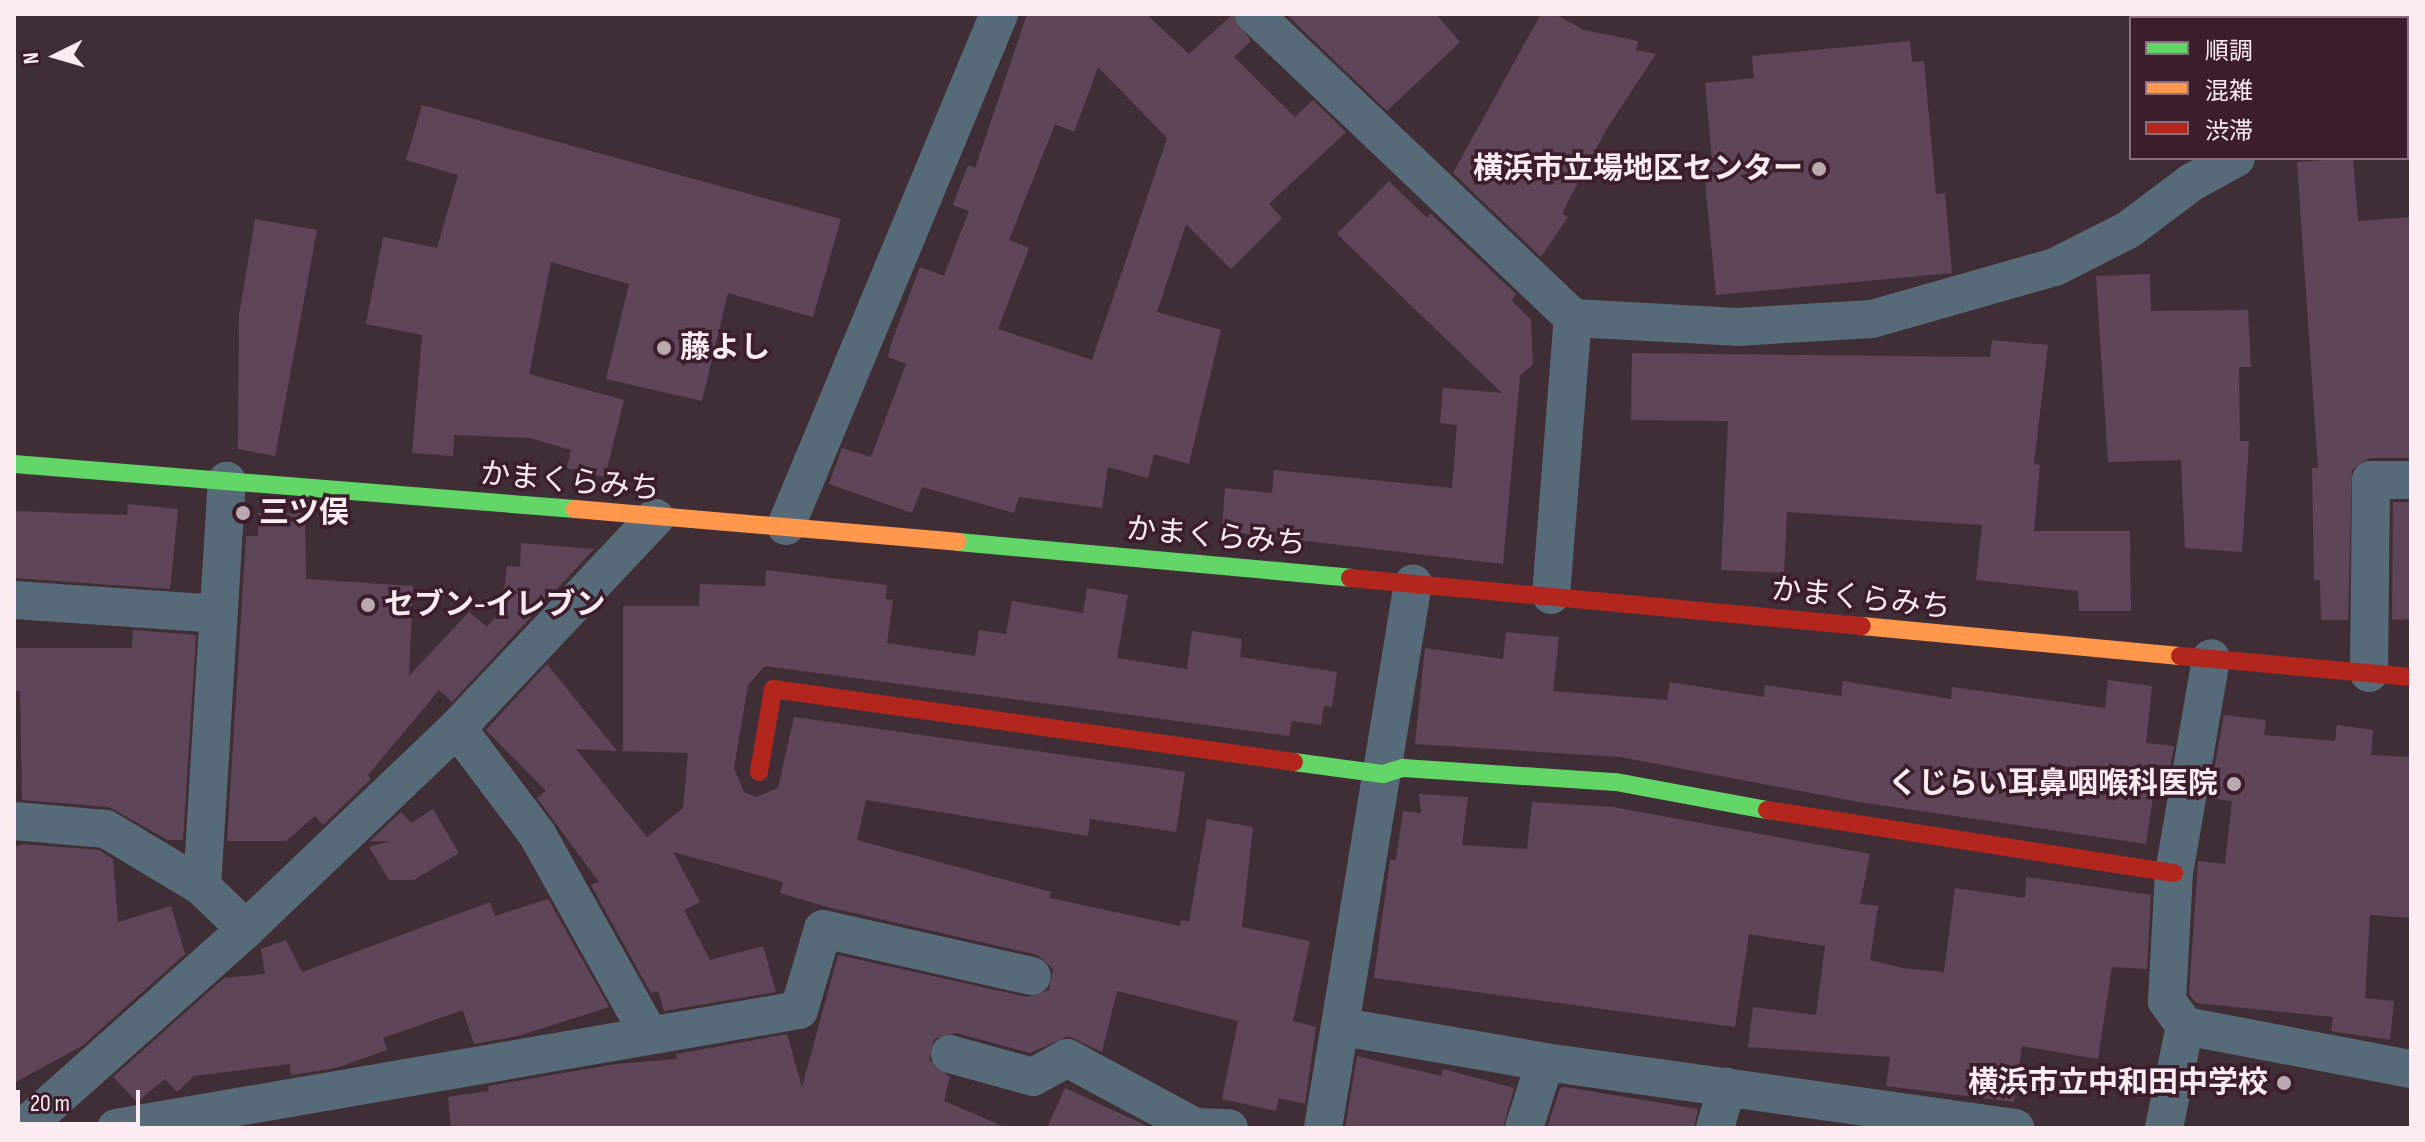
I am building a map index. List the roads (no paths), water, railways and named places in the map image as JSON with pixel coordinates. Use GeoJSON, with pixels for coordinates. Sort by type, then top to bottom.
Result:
{"type":"FeatureCollection","features":[{"type":"Feature","properties":{"kind":"main road","name":"かまくらみち"},"geometry":{"type":"LineString","coordinates":[[14,464],[655,518],[786,526],[2411,677]]}},
{"type":"Feature","properties":{"kind":"main road"},"geometry":{"type":"LineString","coordinates":[[759,772],[773,689],[1383,774],[1403,768],[1616,782],[1855,827],[2174,873]]}},
{"type":"Feature","properties":{"kind":"street"},"geometry":{"type":"LineString","coordinates":[[786,526],[999,14]]}},
{"type":"Feature","properties":{"kind":"street"},"geometry":{"type":"LineString","coordinates":[[1254,14],[1573,318],[1737,327],[1872,319],[2055,267],[2128,230],[2192,182],[2232,160]]}},
{"type":"Feature","properties":{"kind":"street"},"geometry":{"type":"LineString","coordinates":[[1551,595],[1573,318]]}},
{"type":"Feature","properties":{"kind":"street"},"geometry":{"type":"LineString","coordinates":[[2369,673],[2371,480],[2411,480]]}},
{"type":"Feature","properties":{"kind":"street"},"geometry":{"type":"LineString","coordinates":[[202,887],[227,481]]}},
{"type":"Feature","properties":{"kind":"street"},"geometry":{"type":"LineString","coordinates":[[48,1121],[457,728],[655,518]]}},
{"type":"Feature","properties":{"kind":"street"},"geometry":{"type":"LineString","coordinates":[[1323,1128],[1343,1027],[1413,583]]}},
{"type":"Feature","properties":{"kind":"street"},"geometry":{"type":"LineString","coordinates":[[14,600],[217,614]]}},
{"type":"Feature","properties":{"kind":"street"},"geometry":{"type":"LineString","coordinates":[[2211,658],[2174,873],[2167,1001],[2185,1026],[2410,1060]]}},
{"type":"Feature","properties":{"kind":"street"},"geometry":{"type":"LineString","coordinates":[[457,728],[537,834],[649,1034]]}},
{"type":"Feature","properties":{"kind":"street"},"geometry":{"type":"LineString","coordinates":[[14,821],[106,829],[202,887],[246,929]]}},
{"type":"Feature","properties":{"kind":"street"},"geometry":{"type":"LineString","coordinates":[[116,1128],[799,1010],[823,929],[1032,976]]}},
{"type":"Feature","properties":{"kind":"street"},"geometry":{"type":"LineString","coordinates":[[2164,1128],[2185,1026]]}},
{"type":"Feature","properties":{"kind":"street"},"geometry":{"type":"LineString","coordinates":[[1343,1027],[1545,1062],[2015,1128]]}},
{"type":"Feature","properties":{"kind":"street"},"geometry":{"type":"LineString","coordinates":[[950,1054],[1033,1077],[1067,1058],[1195,1127],[1229,1128]]}},
{"type":"Feature","properties":{"kind":"street"},"geometry":{"type":"LineString","coordinates":[[1524,1128],[1545,1062]]}},
{"type":"Feature","properties":{"kind":"street"},"geometry":{"type":"LineString","coordinates":[[1715,1128],[1727,1087]]}},
{"type":"Feature","properties":{"kind":"place","name":"横浜市立場地区センター"},"geometry":{"type":"Point","coordinates":[1819,169]}},
{"type":"Feature","properties":{"kind":"place","name":"藤よし"},"geometry":{"type":"Point","coordinates":[664,348]}},
{"type":"Feature","properties":{"kind":"place","name":"三ツ俣"},"geometry":{"type":"Point","coordinates":[243,513]}},
{"type":"Feature","properties":{"kind":"place","name":"セブン-イレブン"},"geometry":{"type":"Point","coordinates":[368,605]}},
{"type":"Feature","properties":{"kind":"place","name":"くじらい耳鼻咽喉科医院"},"geometry":{"type":"Point","coordinates":[2234,784]}},
{"type":"Feature","properties":{"kind":"place","name":"横浜市立中和田中学校"},"geometry":{"type":"Point","coordinates":[2284,1083]}}]}
